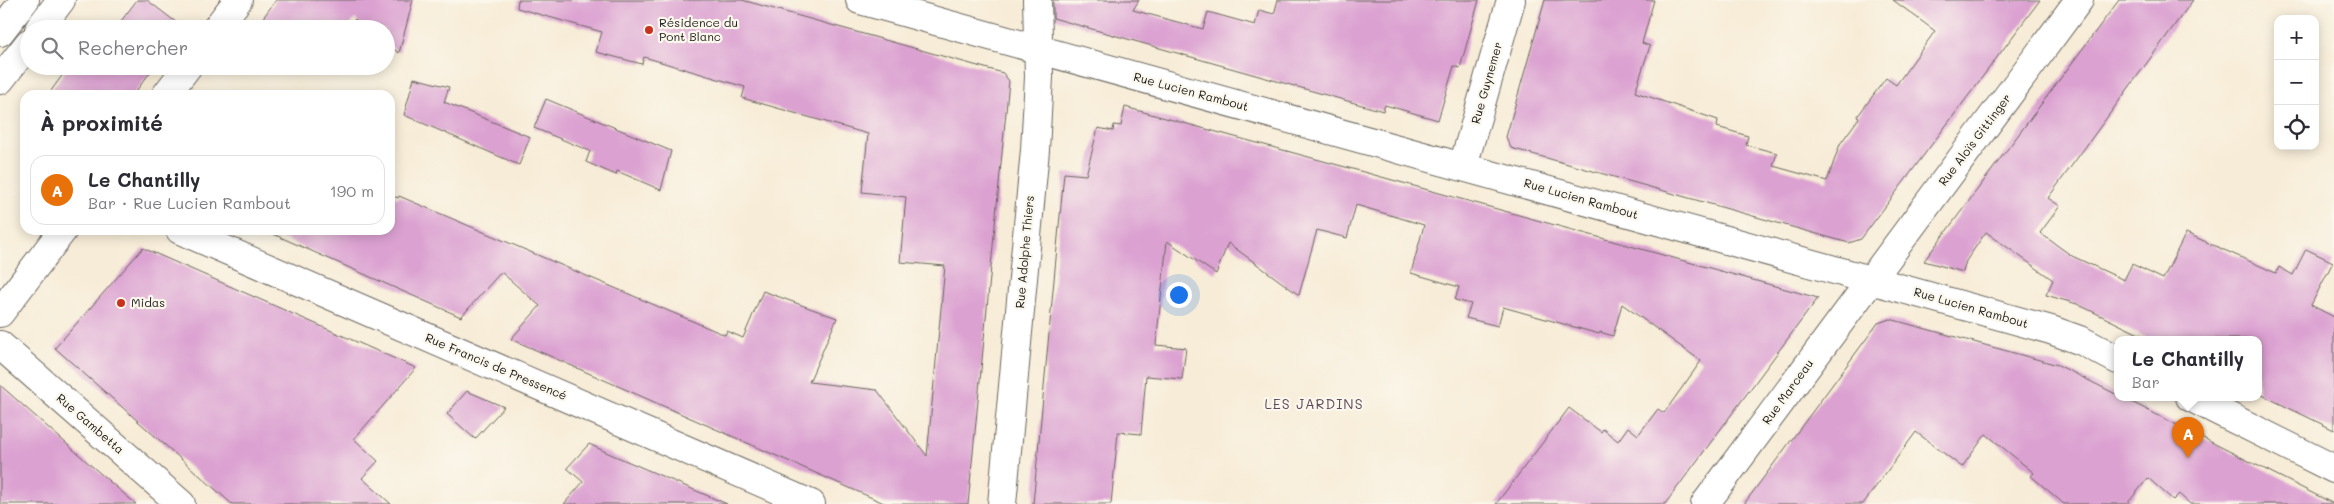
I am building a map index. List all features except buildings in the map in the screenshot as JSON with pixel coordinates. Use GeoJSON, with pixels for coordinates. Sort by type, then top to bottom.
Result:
{"type":"FeatureCollection","features":[{"type":"Feature","properties":{"kind":"street"},"geometry":{"type":"LineString","coordinates":[[0,32],[25,0]]}},
{"type":"Feature","properties":{"kind":"street"},"geometry":{"type":"LineString","coordinates":[[46,20],[61,0]]}},
{"type":"Feature","properties":{"kind":"street"},"geometry":{"type":"LineString","coordinates":[[223,20],[238,0]]}},
{"type":"Feature","properties":{"kind":"street","name":"Rue Lucien Rambout"},"geometry":{"type":"LineString","coordinates":[[860,0],[2051,330],[2082,341],[2114,358]]}},
{"type":"Feature","properties":{"kind":"street","name":"Rue Adolphe Thiers"},"geometry":{"type":"LineString","coordinates":[[1002,504],[1035,150],[1040,50],[1037,0]]}},
{"type":"Feature","properties":{"kind":"street","name":"Rue Guynemer"},"geometry":{"type":"LineString","coordinates":[[1463,166],[1511,0]]}},
{"type":"Feature","properties":{"kind":"street","name":"Rue Aloïs Gittinger"},"geometry":{"type":"LineString","coordinates":[[1870,280],[2079,0]]}},
{"type":"Feature","properties":{"kind":"street"},"geometry":{"type":"LineString","coordinates":[[0,80],[20,54]]}},
{"type":"Feature","properties":{"kind":"street"},"geometry":{"type":"LineString","coordinates":[[170,90],[181,75]]}},
{"type":"Feature","properties":{"kind":"street"},"geometry":{"type":"LineString","coordinates":[[0,313],[59,235]]}},
{"type":"Feature","properties":{"kind":"street","name":"Rue Francis de Pressencé"},"geometry":{"type":"LineString","coordinates":[[192,235],[811,504]]}},
{"type":"Feature","properties":{"kind":"street","name":"Rue Marceau"},"geometry":{"type":"LineString","coordinates":[[1705,504],[1870,280]]}},
{"type":"Feature","properties":{"kind":"street","name":"Rue Gambetta"},"geometry":{"type":"LineString","coordinates":[[0,345],[181,504]]}},
{"type":"Feature","properties":{"kind":"street"},"geometry":{"type":"LineString","coordinates":[[2198,401],[2334,469]]}},
{"type":"Feature","properties":{"kind":"place","name":"Résidence du Pont Blanc"},"geometry":{"type":"Point","coordinates":[649,30]}},
{"type":"Feature","properties":{"kind":"place","name":"Midas"},"geometry":{"type":"Point","coordinates":[121,303]}},
{"type":"Feature","properties":{"kind":"place","name":"Le Chantilly"},"geometry":{"type":"Point","coordinates":[2188,458]}},
{"type":"Feature","properties":{"kind":"district","name":"LES JARDINS"},"geometry":{"type":"Point","coordinates":[1314,404]}}]}
